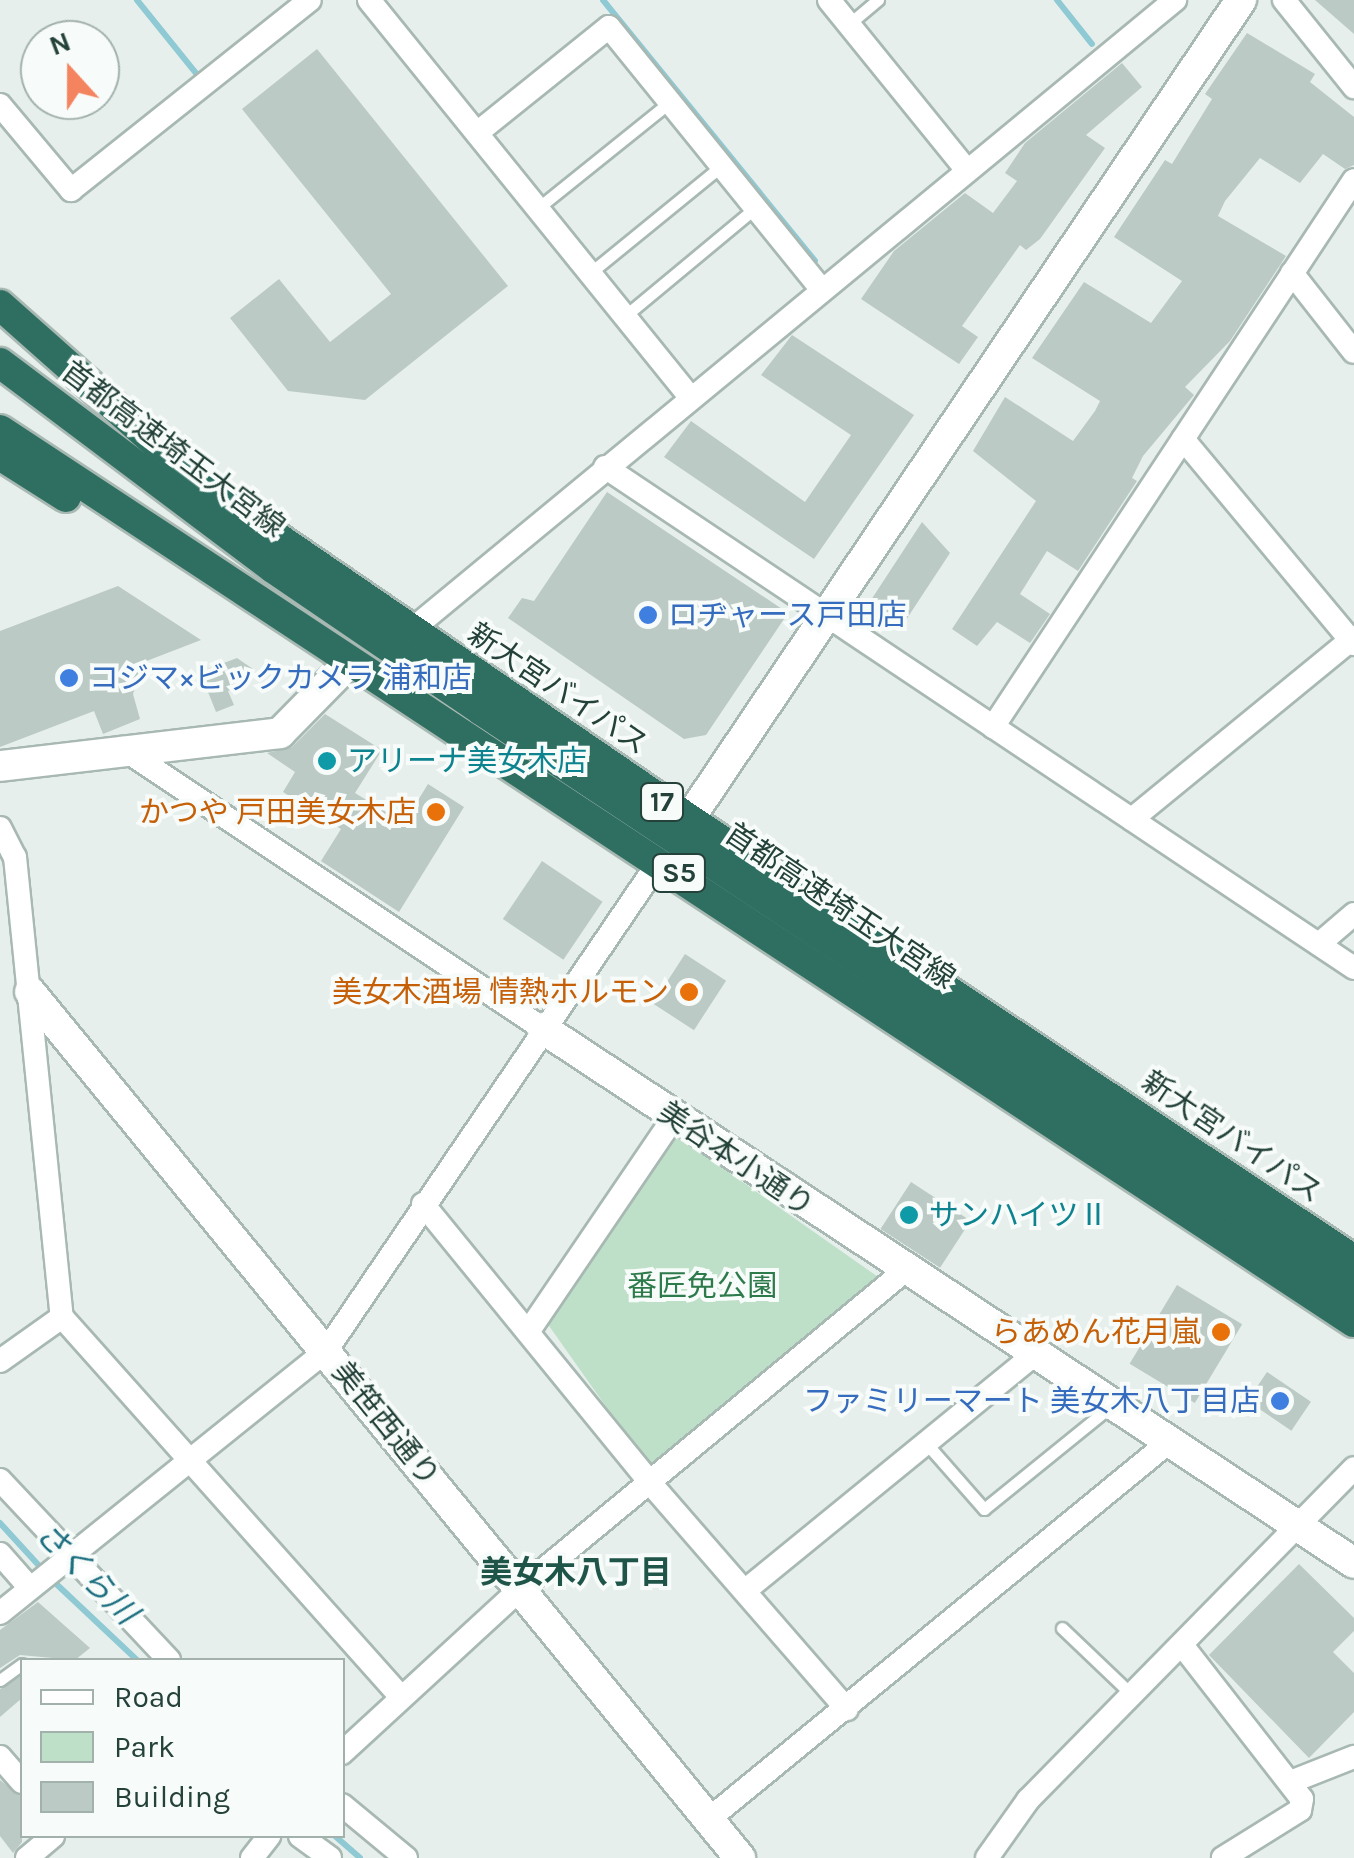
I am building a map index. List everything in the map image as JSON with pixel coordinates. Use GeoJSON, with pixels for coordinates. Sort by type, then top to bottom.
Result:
{"type":"FeatureCollection","features":[{"type":"Feature","properties":{"kind":"highway","name":"新大宮バイパス"},"geometry":{"type":"LineString","coordinates":[[0,305],[212,493],[688,820],[1354,1260]]}},
{"type":"Feature","properties":{"kind":"highway","name":"首都高速埼玉大宮線"},"geometry":{"type":"LineString","coordinates":[[7,367],[353,623],[1354,1289]]}},
{"type":"Feature","properties":{"kind":"highway","name":"首都高速埼玉大宮線"},"geometry":{"type":"LineString","coordinates":[[0,430],[1354,1322]]}},
{"type":"Feature","properties":{"kind":"highway","name":"17"},"geometry":{"type":"LineString","coordinates":[[0,455],[340,671],[1354,1346]]}},
{"type":"Feature","properties":{"kind":"street"},"geometry":{"type":"LineString","coordinates":[[0,105],[71,190],[310,0]]}},
{"type":"Feature","properties":{"kind":"street"},"geometry":{"type":"LineString","coordinates":[[369,0],[690,397]]}},
{"type":"Feature","properties":{"kind":"street"},"geometry":{"type":"LineString","coordinates":[[829,0],[966,169]]}},
{"type":"Feature","properties":{"kind":"street"},"geometry":{"type":"LineString","coordinates":[[410,631],[1175,0]]}},
{"type":"Feature","properties":{"kind":"street"},"geometry":{"type":"LineString","coordinates":[[688,820],[1241,0]]}},
{"type":"Feature","properties":{"kind":"street"},"geometry":{"type":"LineString","coordinates":[[1284,0],[1354,86]]}},
{"type":"Feature","properties":{"kind":"street"},"geometry":{"type":"LineString","coordinates":[[477,133],[609,27],[821,289]]}},
{"type":"Feature","properties":{"kind":"street"},"geometry":{"type":"LineString","coordinates":[[994,727],[1354,180]]}},
{"type":"Feature","properties":{"kind":"street"},"geometry":{"type":"LineString","coordinates":[[1292,273],[1354,352]]}},
{"type":"Feature","properties":{"kind":"street"},"geometry":{"type":"LineString","coordinates":[[1132,819],[1353,640],[1183,439]]}},
{"type":"Feature","properties":{"kind":"street"},"geometry":{"type":"LineString","coordinates":[[605,468],[1354,968]]}},
{"type":"Feature","properties":{"kind":"street"},"geometry":{"type":"LineString","coordinates":[[0,766],[122,748],[280,733],[340,671]]}},
{"type":"Feature","properties":{"kind":"street","name":"美谷本小通り"},"geometry":{"type":"LineString","coordinates":[[122,748],[904,1272],[1036,1353],[1354,1563]]}},
{"type":"Feature","properties":{"kind":"street"},"geometry":{"type":"LineString","coordinates":[[0,828],[15,857],[62,1317],[401,1697]]}},
{"type":"Feature","properties":{"kind":"street"},"geometry":{"type":"LineString","coordinates":[[0,1613],[326,1350],[542,1028],[650,875]]}},
{"type":"Feature","properties":{"kind":"street"},"geometry":{"type":"LineString","coordinates":[[1319,944],[1354,914]]}},
{"type":"Feature","properties":{"kind":"street","name":"美笹西通り"},"geometry":{"type":"LineString","coordinates":[[30,992],[740,1858]]}},
{"type":"Feature","properties":{"kind":"street"},"geometry":{"type":"LineString","coordinates":[[528,1332],[674,1116]]}},
{"type":"Feature","properties":{"kind":"street"},"geometry":{"type":"LineString","coordinates":[[423,1204],[652,1485],[747,1589],[847,1708]]}},
{"type":"Feature","properties":{"kind":"street"},"geometry":{"type":"LineString","coordinates":[[345,1750],[519,1590],[652,1485],[904,1272]]}},
{"type":"Feature","properties":{"kind":"street"},"geometry":{"type":"LineString","coordinates":[[0,1361],[62,1317]]}},
{"type":"Feature","properties":{"kind":"street"},"geometry":{"type":"LineString","coordinates":[[747,1589],[1036,1353]]}},
{"type":"Feature","properties":{"kind":"street"},"geometry":{"type":"LineString","coordinates":[[709,1819],[1170,1442]]}},
{"type":"Feature","properties":{"kind":"street"},"geometry":{"type":"LineString","coordinates":[[987,1858],[1028,1800],[1354,1468]]}},
{"type":"Feature","properties":{"kind":"street"},"geometry":{"type":"LineString","coordinates":[[0,1480],[64,1561],[168,1658]]}},
{"type":"Feature","properties":{"kind":"street"},"geometry":{"type":"LineString","coordinates":[[0,1554],[33,1586]]}},
{"type":"Feature","properties":{"kind":"street"},"geometry":{"type":"LineString","coordinates":[[1182,1645],[1293,1781],[1300,1810],[1224,1858]]}},
{"type":"Feature","properties":{"kind":"street"},"geometry":{"type":"LineString","coordinates":[[0,1757],[20,1780]]}},
{"type":"Feature","properties":{"kind":"street"},"geometry":{"type":"LineString","coordinates":[[1293,1781],[1354,1757]]}},
{"type":"Feature","properties":{"kind":"street"},"geometry":{"type":"LineString","coordinates":[[345,1807],[406,1858]]}},
{"type":"Feature","properties":{"kind":"street"},"geometry":{"type":"LineString","coordinates":[[26,1858],[51,1838]]}},
{"type":"Feature","properties":{"kind":"street"},"geometry":{"type":"LineString","coordinates":[[252,1858],[267,1838]]}},
{"type":"Feature","properties":{"kind":"street"},"geometry":{"type":"LineString","coordinates":[[303,1838],[330,1858]]}},
{"type":"Feature","properties":{"kind":"lane"},"geometry":{"type":"LineString","coordinates":[[848,24],[878,0]]}},
{"type":"Feature","properties":{"kind":"lane"},"geometry":{"type":"LineString","coordinates":[[538,208],[670,102]]}},
{"type":"Feature","properties":{"kind":"lane"},"geometry":{"type":"LineString","coordinates":[[590,273],[721,166]]}},
{"type":"Feature","properties":{"kind":"lane"},"geometry":{"type":"LineString","coordinates":[[625,316],[756,208]]}},
{"type":"Feature","properties":{"kind":"lane"},"geometry":{"type":"LineString","coordinates":[[926,1443],[984,1509],[1114,1404]]}},
{"type":"Feature","properties":{"kind":"lane"},"geometry":{"type":"LineString","coordinates":[[1062,1628],[1132,1695]]}},
{"type":"Feature","properties":{"kind":"green space","name":"番匠免公園"},"geometry":{"type":"Polygon","coordinates":[[[673,1133],[881,1279],[650,1469],[547,1323],[673,1133]]]}},
{"type":"Feature","properties":{"kind":"building"},"geometry":{"type":"Polygon","coordinates":[[[1315,0],[1354,0],[1354,34],[1315,0]]]}},
{"type":"Feature","properties":{"kind":"building"},"geometry":{"type":"Polygon","coordinates":[[[1247,33],[1315,74],[1310,82],[1354,117],[1354,165],[1345,169],[1323,154],[1300,183],[1260,158],[1225,201],[1218,216],[1286,256],[1230,341],[1185,387],[1194,395],[1143,456],[1132,478],[1137,481],[1078,571],[1047,551],[1020,594],[1050,614],[1030,643],[997,622],[977,646],[952,629],[1036,501],[973,451],[1005,397],[1073,441],[1095,411],[1100,401],[1032,358],[1084,282],[1151,323],[1182,281],[1114,237],[1165,160],[1172,164],[1212,99],[1205,94],[1247,33]]]}},
{"type":"Feature","properties":{"kind":"building"},"geometry":{"type":"Polygon","coordinates":[[[317,49],[508,286],[365,400],[288,391],[230,318],[279,279],[330,342],[391,294],[242,109],[317,49]]]}},
{"type":"Feature","properties":{"kind":"building"},"geometry":{"type":"Polygon","coordinates":[[[1122,63],[1142,87],[1086,135],[1105,148],[1040,239],[1026,250],[1020,245],[962,326],[978,337],[959,364],[861,299],[894,251],[965,193],[993,213],[1017,181],[1005,173],[1025,143],[1122,63]]]}},
{"type":"Feature","properties":{"kind":"building"},"geometry":{"type":"Polygon","coordinates":[[[792,335],[914,415],[814,559],[664,457],[691,421],[805,502],[851,435],[761,375],[792,335]]]}},
{"type":"Feature","properties":{"kind":"building","name":"ロヂャース戸田店"},"geometry":{"type":"Polygon","coordinates":[[[607,492],[788,613],[706,735],[684,739],[508,618],[522,598],[534,601],[607,492]]]}},
{"type":"Feature","properties":{"kind":"building"},"geometry":{"type":"Polygon","coordinates":[[[922,522],[950,553],[900,629],[871,610],[876,603],[871,600],[922,522]]]}},
{"type":"Feature","properties":{"kind":"building","name":"コジマ×ビックカメラ 浦和店"},"geometry":{"type":"Polygon","coordinates":[[[118,586],[201,640],[144,662],[133,694],[140,719],[103,734],[94,711],[0,747],[0,631],[118,586]]]}},
{"type":"Feature","properties":{"kind":"building"},"geometry":{"type":"Polygon","coordinates":[[[237,658],[253,669],[250,683],[228,691],[234,705],[216,712],[200,672],[237,658]]]}},
{"type":"Feature","properties":{"kind":"building"},"geometry":{"type":"Polygon","coordinates":[[[325,714],[382,750],[355,793],[404,823],[428,784],[464,807],[399,912],[321,861],[341,829],[283,792],[295,772],[267,753],[292,747],[325,714]]]}},
{"type":"Feature","properties":{"kind":"building"},"geometry":{"type":"Polygon","coordinates":[[[542,861],[603,902],[563,960],[503,919],[542,861]]]}},
{"type":"Feature","properties":{"kind":"building","name":"美女木酒場 情熱ホルモン"},"geometry":{"type":"Polygon","coordinates":[[[685,954],[726,981],[694,1030],[653,1003],[685,954]]]}},
{"type":"Feature","properties":{"kind":"building"},"geometry":{"type":"Polygon","coordinates":[[[911,1182],[971,1221],[940,1268],[881,1229],[911,1182]]]}},
{"type":"Feature","properties":{"kind":"building"},"geometry":{"type":"Polygon","coordinates":[[[1177,1285],[1242,1324],[1195,1403],[1130,1364],[1177,1285]]]}},
{"type":"Feature","properties":{"kind":"building","name":"ファミリーマート 美女木八丁目店"},"geometry":{"type":"Polygon","coordinates":[[[1267,1372],[1311,1402],[1291,1431],[1247,1401],[1267,1372]]]}},
{"type":"Feature","properties":{"kind":"building"},"geometry":{"type":"Polygon","coordinates":[[[1299,1564],[1354,1618],[1354,1631],[1333,1652],[1354,1673],[1354,1712],[1309,1758],[1209,1655],[1299,1564]]]}},
{"type":"Feature","properties":{"kind":"building"},"geometry":{"type":"Polygon","coordinates":[[[38,1602],[90,1648],[78,1658],[20,1655],[0,1668],[0,1630],[38,1602]]]}},
{"type":"Feature","properties":{"kind":"building"},"geometry":{"type":"Polygon","coordinates":[[[20,1676],[20,1700],[0,1717],[0,1689],[20,1676]]]}},
{"type":"Feature","properties":{"kind":"building"},"geometry":{"type":"Polygon","coordinates":[[[0,1780],[20,1795],[22,1842],[13,1853],[0,1836],[0,1780]]]}},
{"type":"Feature","properties":{"kind":"waterway"},"geometry":{"type":"LineString","coordinates":[[137,0],[200,78]]}},
{"type":"Feature","properties":{"kind":"waterway"},"geometry":{"type":"LineString","coordinates":[[603,0],[815,261]]}},
{"type":"Feature","properties":{"kind":"waterway"},"geometry":{"type":"LineString","coordinates":[[1057,0],[1092,44]]}},
{"type":"Feature","properties":{"kind":"waterway","name":"さくら川"},"geometry":{"type":"LineString","coordinates":[[0,1523],[43,1570]]}},
{"type":"Feature","properties":{"kind":"waterway","name":"さくら川"},"geometry":{"type":"LineString","coordinates":[[51,1579],[135,1658]]}},
{"type":"Feature","properties":{"kind":"waterway","name":"さくら川"},"geometry":{"type":"LineString","coordinates":[[337,1838],[360,1858]]}},
{"type":"Feature","properties":{"kind":"place","name":"ロヂャース戸田店"},"geometry":{"type":"Point","coordinates":[648,615]}},
{"type":"Feature","properties":{"kind":"place","name":"コジマ×ビックカメラ 浦和店"},"geometry":{"type":"Point","coordinates":[69,678]}},
{"type":"Feature","properties":{"kind":"place","name":"アリーナ美女木店"},"geometry":{"type":"Point","coordinates":[327,761]}},
{"type":"Feature","properties":{"kind":"place","name":"かつや 戸田美女木店"},"geometry":{"type":"Point","coordinates":[436,812]}},
{"type":"Feature","properties":{"kind":"place","name":"美女木酒場 情熱ホルモン"},"geometry":{"type":"Point","coordinates":[689,992]}},
{"type":"Feature","properties":{"kind":"place","name":"サンハイツⅡ"},"geometry":{"type":"Point","coordinates":[909,1215]}},
{"type":"Feature","properties":{"kind":"place","name":"らあめん花月嵐"},"geometry":{"type":"Point","coordinates":[1221,1332]}},
{"type":"Feature","properties":{"kind":"place","name":"ファミリーマート 美女木八丁目店"},"geometry":{"type":"Point","coordinates":[1280,1401]}},
{"type":"Feature","properties":{"kind":"district","name":"美女木八丁目"},"geometry":{"type":"Point","coordinates":[576,1573]}}]}
